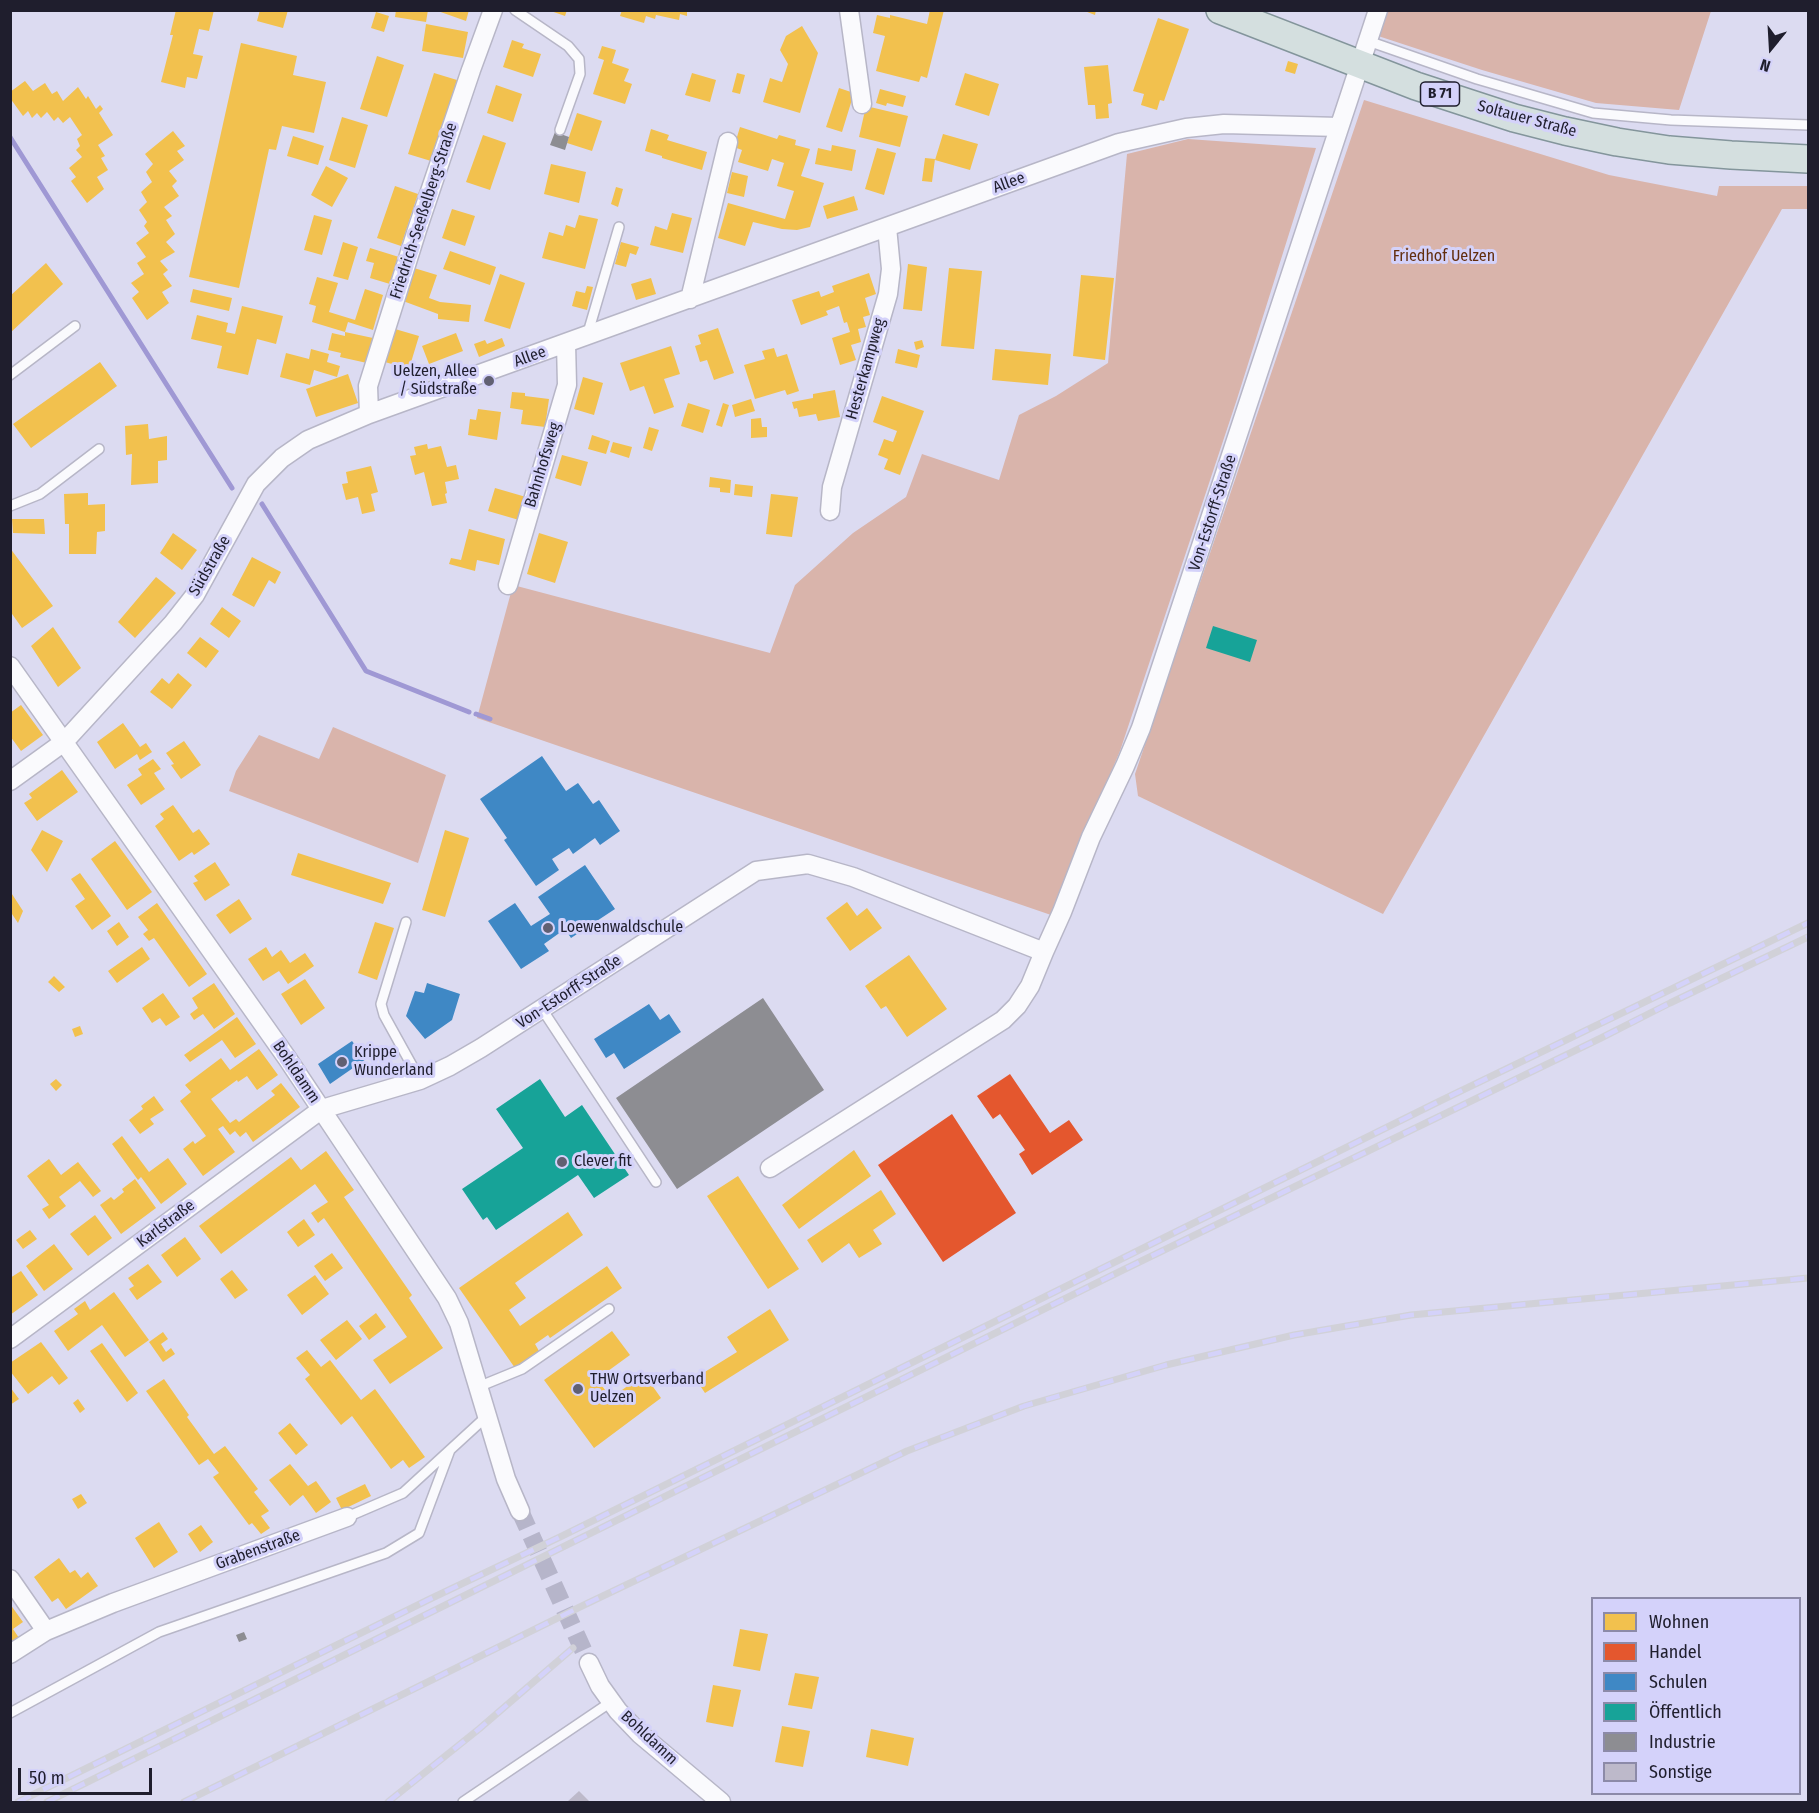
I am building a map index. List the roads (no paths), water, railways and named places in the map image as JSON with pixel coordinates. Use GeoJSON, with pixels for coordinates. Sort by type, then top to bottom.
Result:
{"type":"FeatureCollection","features":[{"type":"Feature","properties":{"kind":"main road","name":"Soltauer Straße"},"geometry":{"type":"LineString","coordinates":[[1220,10],[1364,53],[1416,86],[1514,118],[1617,142],[1669,150],[1809,159]]}},
{"type":"Feature","properties":{"kind":"street","name":"Friedrich-Seeßelberg-Straße"},"geometry":{"type":"LineString","coordinates":[[369,414],[368,386],[417,230],[493,10]]}},
{"type":"Feature","properties":{"kind":"street"},"geometry":{"type":"LineString","coordinates":[[849,10],[862,104]]}},
{"type":"Feature","properties":{"kind":"street","name":"Von-Estorff-Straße"},"geometry":{"type":"LineString","coordinates":[[770,1168],[1003,1020],[1017,1006],[1030,986],[1091,837],[1141,728],[1378,10]]}},
{"type":"Feature","properties":{"kind":"street","name":"Allee"},"geometry":{"type":"LineString","coordinates":[[369,414],[1119,143],[1186,128],[1224,124],[1339,128]]}},
{"type":"Feature","properties":{"kind":"street"},"geometry":{"type":"LineString","coordinates":[[690,299],[728,142]]}},
{"type":"Feature","properties":{"kind":"street","name":"Hesterkampweg"},"geometry":{"type":"LineString","coordinates":[[830,511],[832,487],[888,294],[891,269],[887,227]]}},
{"type":"Feature","properties":{"kind":"street","name":"Bahnhofsweg"},"geometry":{"type":"LineString","coordinates":[[508,585],[567,385],[566,344]]}},
{"type":"Feature","properties":{"kind":"street","name":"Südstraße"},"geometry":{"type":"LineString","coordinates":[[10,781],[64,742],[173,623],[195,595],[256,484],[282,458],[308,440],[369,414]]}},
{"type":"Feature","properties":{"kind":"street","name":"Bohldamm"},"geometry":{"type":"LineString","coordinates":[[10,666],[287,1058],[447,1298],[459,1323],[506,1479],[520,1511]]}},
{"type":"Feature","properties":{"kind":"street","name":"Von-Estorff-Straße"},"geometry":{"type":"LineString","coordinates":[[322,1109],[420,1080],[481,1048],[756,871],[808,864],[853,877],[1044,952]]}},
{"type":"Feature","properties":{"kind":"street","name":"Karlstraße"},"geometry":{"type":"LineString","coordinates":[[10,1339],[322,1109]]}},
{"type":"Feature","properties":{"kind":"street","name":"Grabenstraße"},"geometry":{"type":"LineString","coordinates":[[10,1654],[46,1632],[113,1603],[347,1517]]}},
{"type":"Feature","properties":{"kind":"street"},"geometry":{"type":"LineString","coordinates":[[10,1579],[46,1632]]}},
{"type":"Feature","properties":{"kind":"street","name":"Bohldamm"},"geometry":{"type":"LineString","coordinates":[[590,1663],[600,1686],[618,1711],[640,1734],[721,1803]]}},
{"type":"Feature","properties":{"kind":"lane"},"geometry":{"type":"LineString","coordinates":[[514,10],[568,46],[579,59],[580,74],[560,130]]}},
{"type":"Feature","properties":{"kind":"lane"},"geometry":{"type":"LineString","coordinates":[[1364,53],[1477,79],[1593,113],[1671,120],[1809,125]]}},
{"type":"Feature","properties":{"kind":"lane"},"geometry":{"type":"LineString","coordinates":[[587,336],[619,227]]}},
{"type":"Feature","properties":{"kind":"lane"},"geometry":{"type":"LineString","coordinates":[[10,375],[75,326]]}},
{"type":"Feature","properties":{"kind":"lane"},"geometry":{"type":"LineString","coordinates":[[10,506],[40,494],[99,449]]}},
{"type":"Feature","properties":{"kind":"lane"},"geometry":{"type":"LineString","coordinates":[[406,922],[381,1004],[384,1015],[420,1080]]}},
{"type":"Feature","properties":{"kind":"lane"},"geometry":{"type":"LineString","coordinates":[[542,1010],[656,1182]]}},
{"type":"Feature","properties":{"kind":"lane"},"geometry":{"type":"LineString","coordinates":[[478,1387],[522,1370],[609,1309]]}},
{"type":"Feature","properties":{"kind":"lane","name":"Grabenstraße"},"geometry":{"type":"LineString","coordinates":[[347,1517],[403,1493],[487,1416]]}},
{"type":"Feature","properties":{"kind":"lane"},"geometry":{"type":"LineString","coordinates":[[10,1713],[159,1632],[386,1552],[419,1533],[450,1450]]}},
{"type":"Feature","properties":{"kind":"lane"},"geometry":{"type":"LineString","coordinates":[[463,1803],[605,1706],[610,1699]]}},
{"type":"Feature","properties":{"kind":"waterway"},"geometry":{"type":"LineString","coordinates":[[10,137],[232,488]]}},
{"type":"Feature","properties":{"kind":"waterway"},"geometry":{"type":"LineString","coordinates":[[262,504],[366,671],[469,712]]}},
{"type":"Feature","properties":{"kind":"waterway"},"geometry":{"type":"LineString","coordinates":[[476,714],[490,719]]}},
{"type":"Feature","properties":{"kind":"tunnel"},"geometry":{"type":"LineString","coordinates":[[520,1511],[589,1663]]}},
{"type":"Feature","properties":{"kind":"railway"},"geometry":{"type":"LineString","coordinates":[[18,1802],[560,1537],[1440,1101],[1808,923]]}},
{"type":"Feature","properties":{"kind":"railway"},"geometry":{"type":"LineString","coordinates":[[47,1802],[1127,1268],[1808,937]]}},
{"type":"Feature","properties":{"kind":"railway"},"geometry":{"type":"LineString","coordinates":[[184,1802],[584,1605],[907,1451],[1024,1406],[1166,1365],[1294,1335],[1411,1315],[1808,1278]]}},
{"type":"Feature","properties":{"kind":"railway"},"geometry":{"type":"LineString","coordinates":[[388,1802],[479,1729],[573,1648]]}},
{"type":"Feature","properties":{"kind":"place","name":"Uelzen, Allee / Südstraße"},"geometry":{"type":"Point","coordinates":[489,381]}},
{"type":"Feature","properties":{"kind":"place","name":"Loewenwaldschule"},"geometry":{"type":"Point","coordinates":[548,928]}},
{"type":"Feature","properties":{"kind":"place","name":"Krippe Wunderland"},"geometry":{"type":"Point","coordinates":[342,1062]}},
{"type":"Feature","properties":{"kind":"place","name":"Clever fit"},"geometry":{"type":"Point","coordinates":[562,1162]}},
{"type":"Feature","properties":{"kind":"place","name":"THW Ortsverband Uelzen"},"geometry":{"type":"Point","coordinates":[578,1389]}},
{"type":"Feature","properties":{"kind":"park label","name":"Friedhof Uelzen"},"geometry":{"type":"Point","coordinates":[1444,257]}}]}
